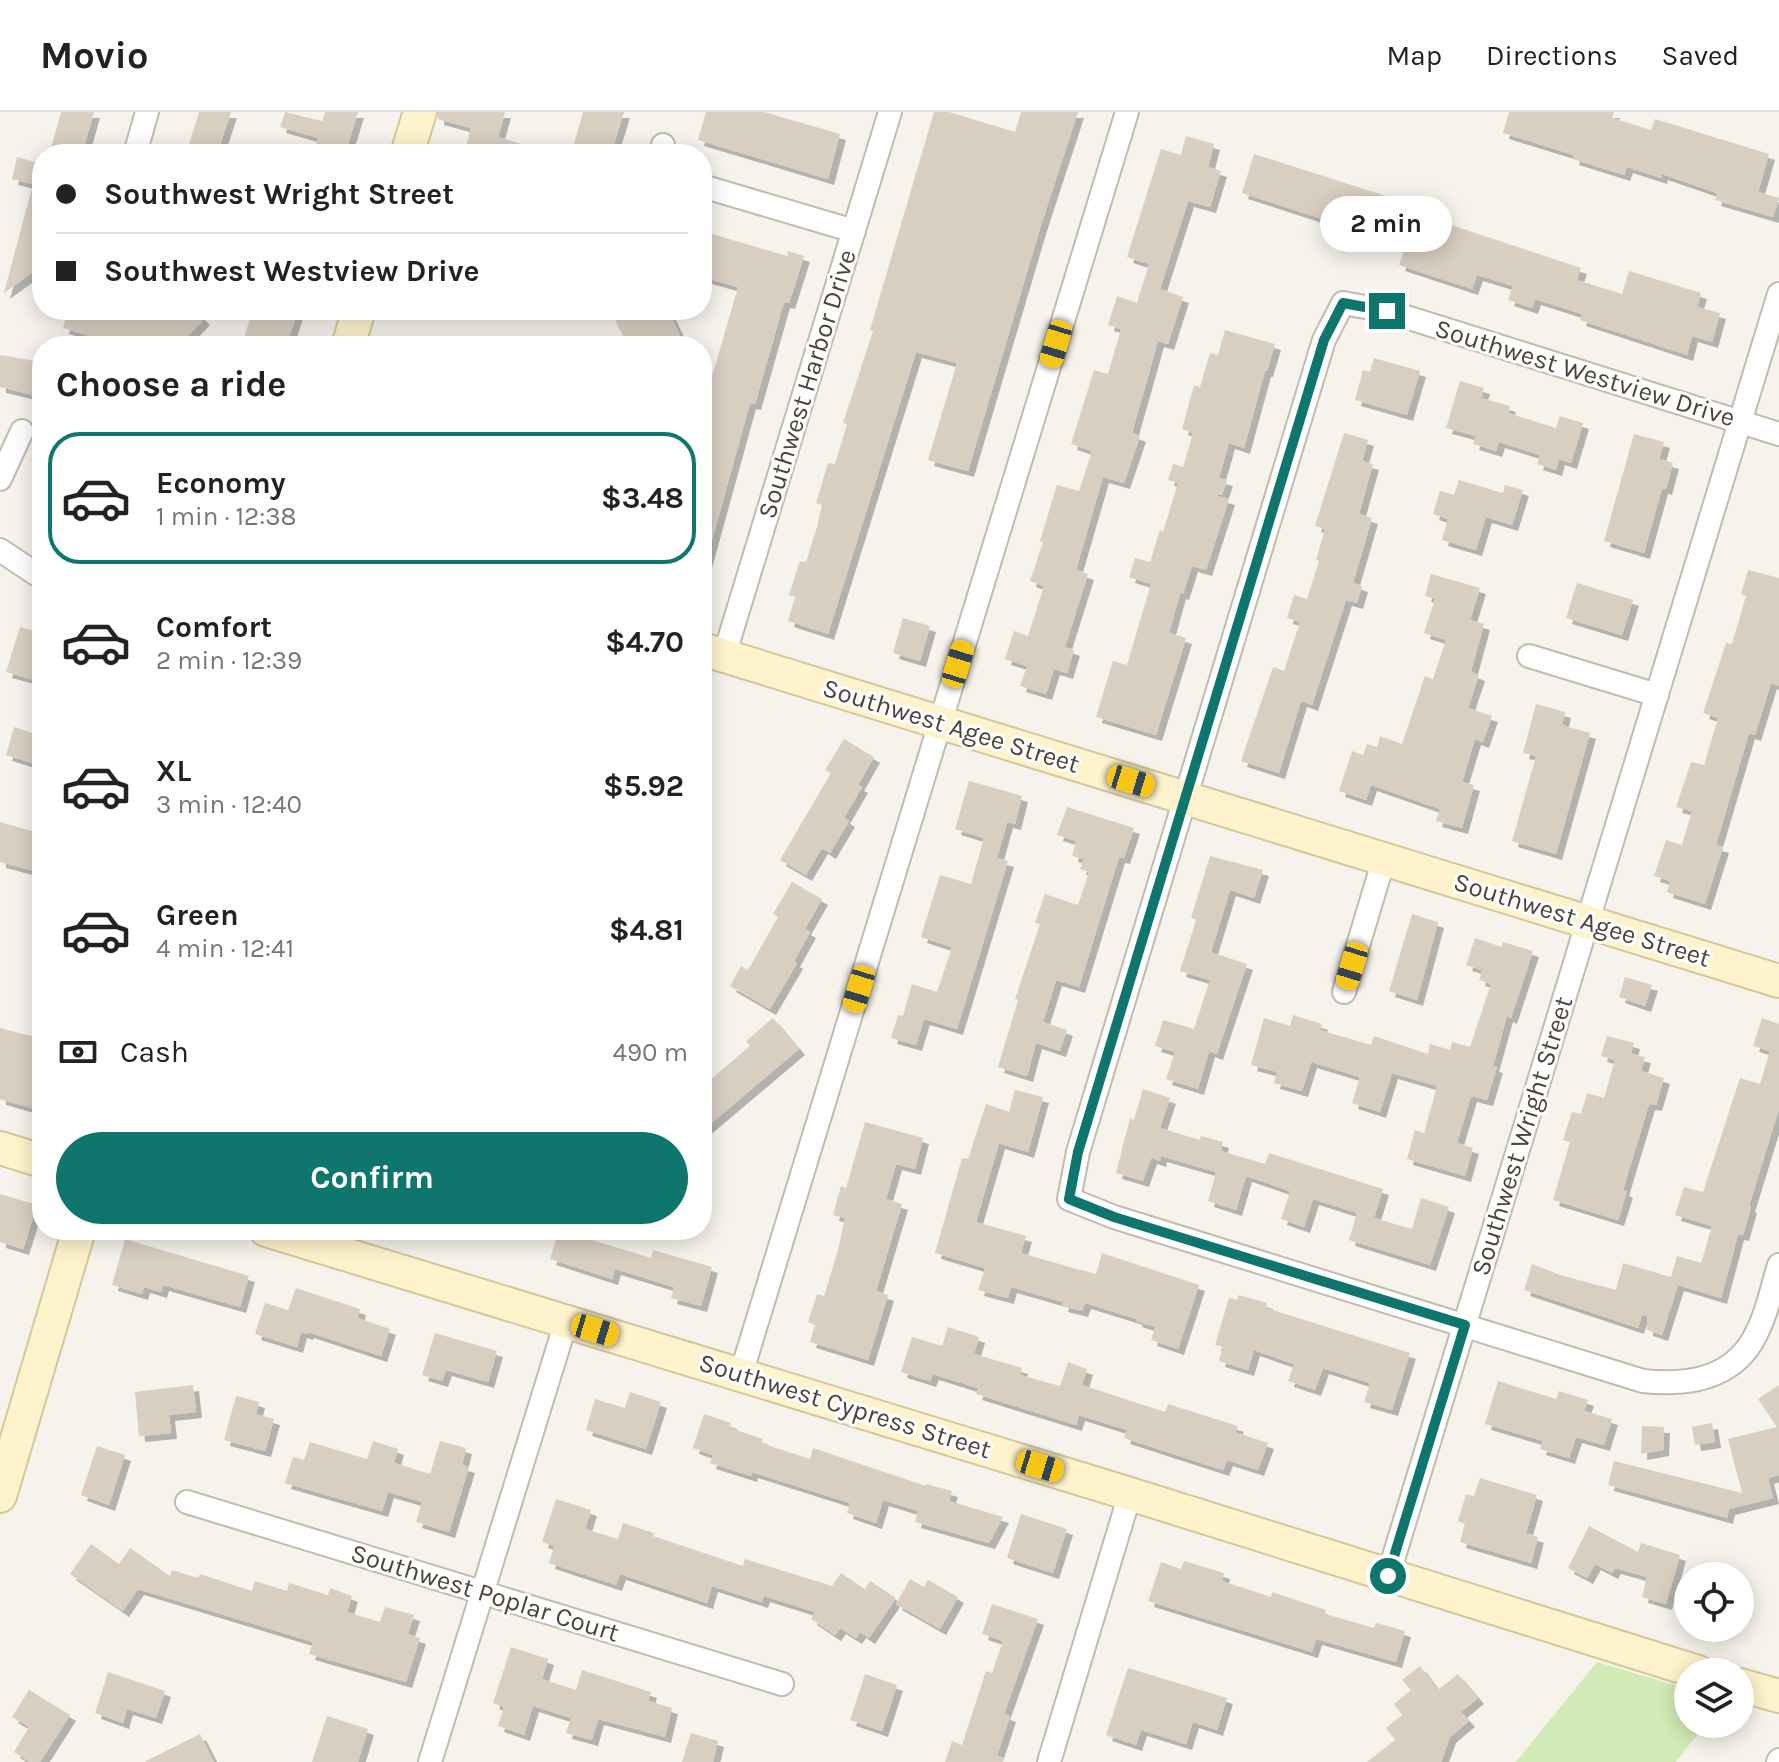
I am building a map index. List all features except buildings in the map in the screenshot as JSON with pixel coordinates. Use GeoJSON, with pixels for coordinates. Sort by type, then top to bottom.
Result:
{"type":"FeatureCollection","features":[{"type":"Feature","properties":{"kind":"main road"},"geometry":{"type":"LineString","coordinates":[[410,144],[420,112]]}},
{"type":"Feature","properties":{"kind":"main road","name":"Southwest Agee Street"},"geometry":{"type":"LineString","coordinates":[[713,652],[1779,981]]}},
{"type":"Feature","properties":{"kind":"main road"},"geometry":{"type":"LineString","coordinates":[[0,1148],[32,1158]]}},
{"type":"Feature","properties":{"kind":"main road"},"geometry":{"type":"LineString","coordinates":[[0,1496],[76,1240]]}},
{"type":"Feature","properties":{"kind":"main road","name":"Southwest Cypress Street"},"geometry":{"type":"LineString","coordinates":[[299,1240],[1130,1494],[1674,1665]]}},
{"type":"Feature","properties":{"kind":"main road"},"geometry":{"type":"LineString","coordinates":[[1754,1689],[1779,1696]]}},
{"type":"Feature","properties":{"kind":"street"},"geometry":{"type":"LineString","coordinates":[[138,144],[147,112]]}},
{"type":"Feature","properties":{"kind":"street","name":"Southwest Harbor Drive"},"geometry":{"type":"LineString","coordinates":[[713,652],[854,231],[890,112]]}},
{"type":"Feature","properties":{"kind":"street"},"geometry":{"type":"LineString","coordinates":[[741,1374],[1127,112]]}},
{"type":"Feature","properties":{"kind":"street"},"geometry":{"type":"LineString","coordinates":[[712,189],[854,231]]}},
{"type":"Feature","properties":{"kind":"street","name":"Southwest Wright Street"},"geometry":{"type":"LineString","coordinates":[[1388,1576],[1779,294]]}},
{"type":"Feature","properties":{"kind":"street","name":"Southwest Westview Drive"},"geometry":{"type":"LineString","coordinates":[[1185,798],[1324,340],[1343,303],[1387,311],[1779,434]]}},
{"type":"Feature","properties":{"kind":"street"},"geometry":{"type":"LineString","coordinates":[[0,479],[22,431]]}},
{"type":"Feature","properties":{"kind":"street"},"geometry":{"type":"LineString","coordinates":[[0,550],[32,571]]}},
{"type":"Feature","properties":{"kind":"street"},"geometry":{"type":"LineString","coordinates":[[1529,656],[1657,695]]}},
{"type":"Feature","properties":{"kind":"street"},"geometry":{"type":"LineString","coordinates":[[1185,798],[1078,1152],[1069,1199],[1114,1217],[1643,1381],[1674,1384],[1696,1380],[1721,1370],[1744,1355],[1759,1330],[1779,1265]]}},
{"type":"Feature","properties":{"kind":"street"},"geometry":{"type":"LineString","coordinates":[[1344,992],[1384,859]]}},
{"type":"Feature","properties":{"kind":"street"},"geometry":{"type":"LineString","coordinates":[[430,1762],[566,1322]]}},
{"type":"Feature","properties":{"kind":"street"},"geometry":{"type":"LineString","coordinates":[[1049,1762],[1130,1494]]}},
{"type":"Feature","properties":{"kind":"street","name":"Southwest Poplar Court"},"geometry":{"type":"LineString","coordinates":[[187,1502],[782,1684]]}},
{"type":"Feature","properties":{"kind":"green space"},"geometry":{"type":"Polygon","coordinates":[[[1597,1662],[1674,1685],[1674,1738],[1694,1738],[1676,1762],[1516,1762],[1597,1662]]]}},
{"type":"Feature","properties":{"kind":"route"},"geometry":{"type":"LineString","coordinates":[[1387,311],[1343,303],[1324,340],[1078,1152],[1069,1199],[1114,1217],[1465,1325],[1388,1576]]}}]}
